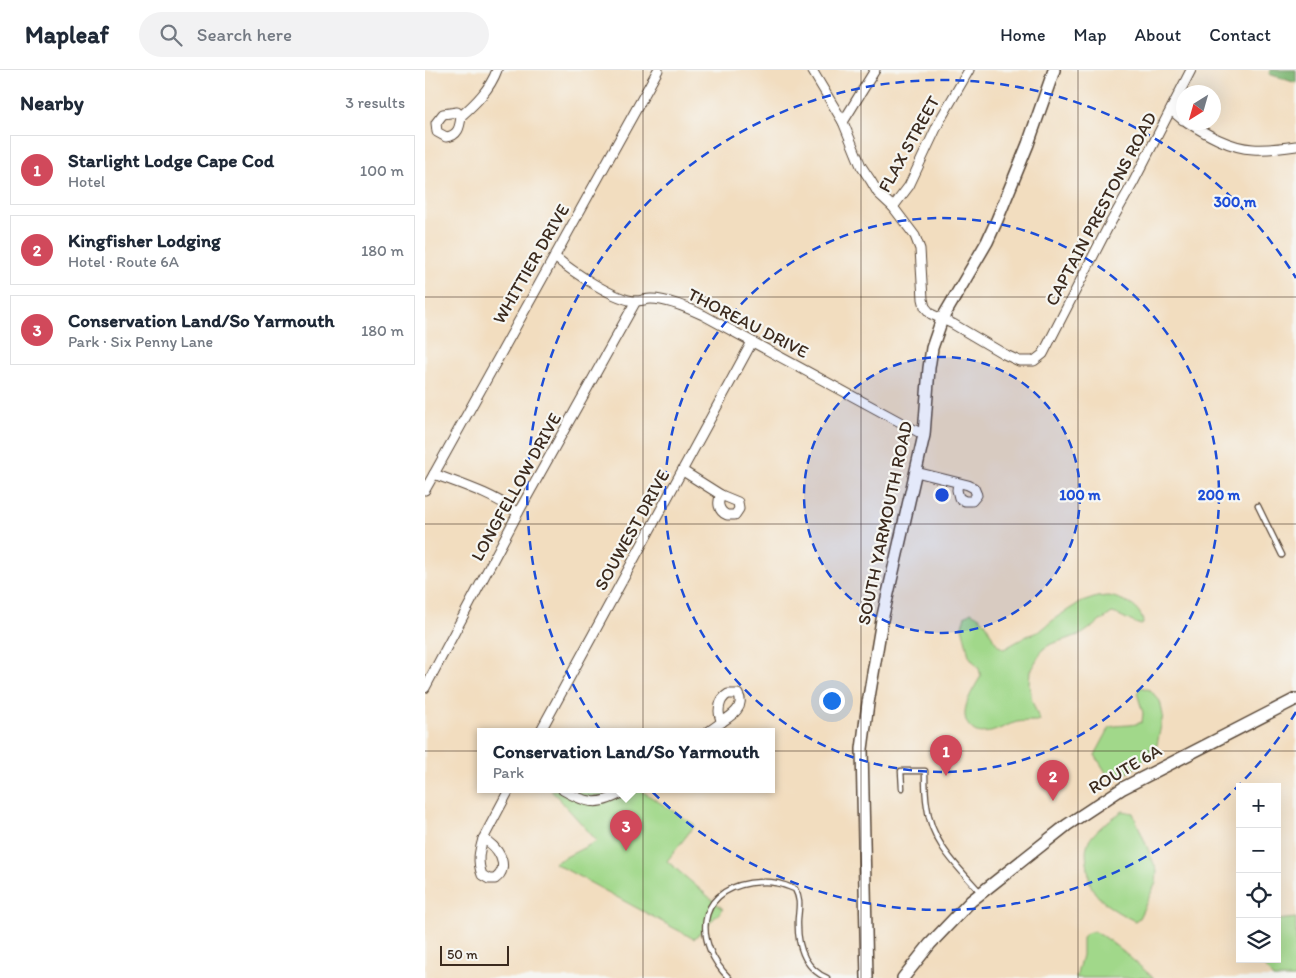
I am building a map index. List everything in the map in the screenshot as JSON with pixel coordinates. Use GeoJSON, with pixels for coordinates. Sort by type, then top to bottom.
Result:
{"type":"FeatureCollection","features":[{"type":"Feature","properties":{"kind":"main road","name":"SOUTH YARMOUTH ROAD"},"geometry":{"type":"LineString","coordinates":[[865,977],[862,749],[882,620],[924,435],[932,348],[942,319],[987,242],[997,220],[1028,144],[1054,70]]}},
{"type":"Feature","properties":{"kind":"main road","name":"ROUTE 6A"},"geometry":{"type":"LineString","coordinates":[[903,978],[950,922],[981,892],[1067,825],[1100,802],[1155,770],[1296,699]]}},
{"type":"Feature","properties":{"kind":"street"},"geometry":{"type":"LineString","coordinates":[[461,116],[486,91],[497,70]]}},
{"type":"Feature","properties":{"kind":"street","name":"WHITTIER DRIVE"},"geometry":{"type":"LineString","coordinates":[[425,490],[658,70]]}},
{"type":"Feature","properties":{"kind":"street"},"geometry":{"type":"LineString","coordinates":[[812,70],[843,122],[861,166],[878,193],[893,207],[915,236],[920,249],[925,306],[931,314],[942,319]]}},
{"type":"Feature","properties":{"kind":"street"},"geometry":{"type":"LineString","coordinates":[[843,122],[875,70]]}},
{"type":"Feature","properties":{"kind":"street","name":"FLAX STREET"},"geometry":{"type":"LineString","coordinates":[[893,207],[909,186],[940,120],[969,70]]}},
{"type":"Feature","properties":{"kind":"street","name":"CAPTAIN PRESTONS ROAD"},"geometry":{"type":"LineString","coordinates":[[942,319],[1004,354],[1019,360],[1037,360],[1043,354],[1191,70]]}},
{"type":"Feature","properties":{"kind":"street"},"geometry":{"type":"LineString","coordinates":[[1171,110],[1176,114]]}},
{"type":"Feature","properties":{"kind":"street"},"geometry":{"type":"LineString","coordinates":[[1200,130],[1243,148],[1253,150],[1296,146]]}},
{"type":"Feature","properties":{"kind":"street","name":"THOREAU DRIVE"},"geometry":{"type":"LineString","coordinates":[[555,257],[567,268],[618,296],[636,301],[658,300],[693,310],[924,435]]}},
{"type":"Feature","properties":{"kind":"street","name":"LONGFELLOW DRIVE"},"geometry":{"type":"LineString","coordinates":[[425,688],[518,514],[636,301]]}},
{"type":"Feature","properties":{"kind":"street","name":"SOUWEST DRIVE"},"geometry":{"type":"LineString","coordinates":[[542,728],[753,342]]}},
{"type":"Feature","properties":{"kind":"street"},"geometry":{"type":"LineString","coordinates":[[683,471],[721,495]]}},
{"type":"Feature","properties":{"kind":"street"},"geometry":{"type":"LineString","coordinates":[[916,472],[958,483]]}},
{"type":"Feature","properties":{"kind":"street"},"geometry":{"type":"LineString","coordinates":[[434,474],[489,495],[506,504],[518,514]]}},
{"type":"Feature","properties":{"kind":"street"},"geometry":{"type":"LineString","coordinates":[[714,728],[722,722]]}},
{"type":"Feature","properties":{"kind":"street"},"geometry":{"type":"LineString","coordinates":[[483,839],[507,793]]}},
{"type":"Feature","properties":{"kind":"street"},"geometry":{"type":"LineString","coordinates":[[569,793],[592,802],[610,799],[621,793]]}},
{"type":"Feature","properties":{"kind":"lane"},"geometry":{"type":"LineString","coordinates":[[1258,506],[1282,556]]}},
{"type":"Feature","properties":{"kind":"lane"},"geometry":{"type":"LineString","coordinates":[[902,788],[901,771],[925,771],[927,807],[935,835],[948,856],[981,892]]}},
{"type":"Feature","properties":{"kind":"lane"},"geometry":{"type":"LineString","coordinates":[[729,978],[707,943],[705,922],[708,910],[717,897],[738,885],[755,882],[775,882],[795,888],[800,906],[798,928],[802,955],[808,965],[819,975],[827,978]]}},
{"type":"Feature","properties":{"kind":"green space"},"geometry":{"type":"Polygon","coordinates":[[[1270,70],[1296,70],[1296,83],[1269,74],[1270,70]]]}},
{"type":"Feature","properties":{"kind":"green space"},"geometry":{"type":"Polygon","coordinates":[[[1109,596],[1120,599],[1136,608],[1140,613],[1143,624],[1137,624],[1112,613],[1082,634],[1051,644],[1043,649],[1030,671],[1029,684],[1032,701],[1040,721],[1017,722],[983,733],[972,729],[967,723],[965,710],[970,695],[981,676],[979,669],[969,656],[962,626],[965,616],[971,612],[981,618],[996,643],[1004,649],[1040,631],[1079,603],[1097,597],[1109,596]]]}},
{"type":"Feature","properties":{"kind":"green space"},"geometry":{"type":"Polygon","coordinates":[[[1141,687],[1150,690],[1160,701],[1163,715],[1157,745],[1139,765],[1127,773],[1110,779],[1095,755],[1110,727],[1142,722],[1143,713],[1137,693],[1141,687]]]}},
{"type":"Feature","properties":{"kind":"green space"},"geometry":{"type":"Polygon","coordinates":[[[554,793],[645,793],[695,825],[667,861],[723,909],[694,939],[554,863],[597,841],[554,793]]]}},
{"type":"Feature","properties":{"kind":"green space"},"geometry":{"type":"Polygon","coordinates":[[[1123,811],[1133,813],[1157,871],[1156,883],[1139,918],[1135,921],[1111,908],[1092,888],[1086,858],[1087,846],[1092,836],[1102,826],[1123,811]]]}},
{"type":"Feature","properties":{"kind":"green space"},"geometry":{"type":"Polygon","coordinates":[[[1296,918],[1296,978],[1273,978],[1261,963],[1281,963],[1281,920],[1296,918]]]}},
{"type":"Feature","properties":{"kind":"green space"},"geometry":{"type":"Polygon","coordinates":[[[1094,931],[1118,947],[1154,978],[1076,978],[1082,955],[1082,938],[1087,933],[1094,931]]]}},
{"type":"Feature","properties":{"kind":"place","name":"Starlight Lodge Cape Cod"},"geometry":{"type":"Point","coordinates":[946,776]}},
{"type":"Feature","properties":{"kind":"place","name":"Kingfisher Lodging"},"geometry":{"type":"Point","coordinates":[1053,801]}},
{"type":"Feature","properties":{"kind":"place","name":"Conservation Land/So Yarmouth"},"geometry":{"type":"Point","coordinates":[626,851]}}]}
